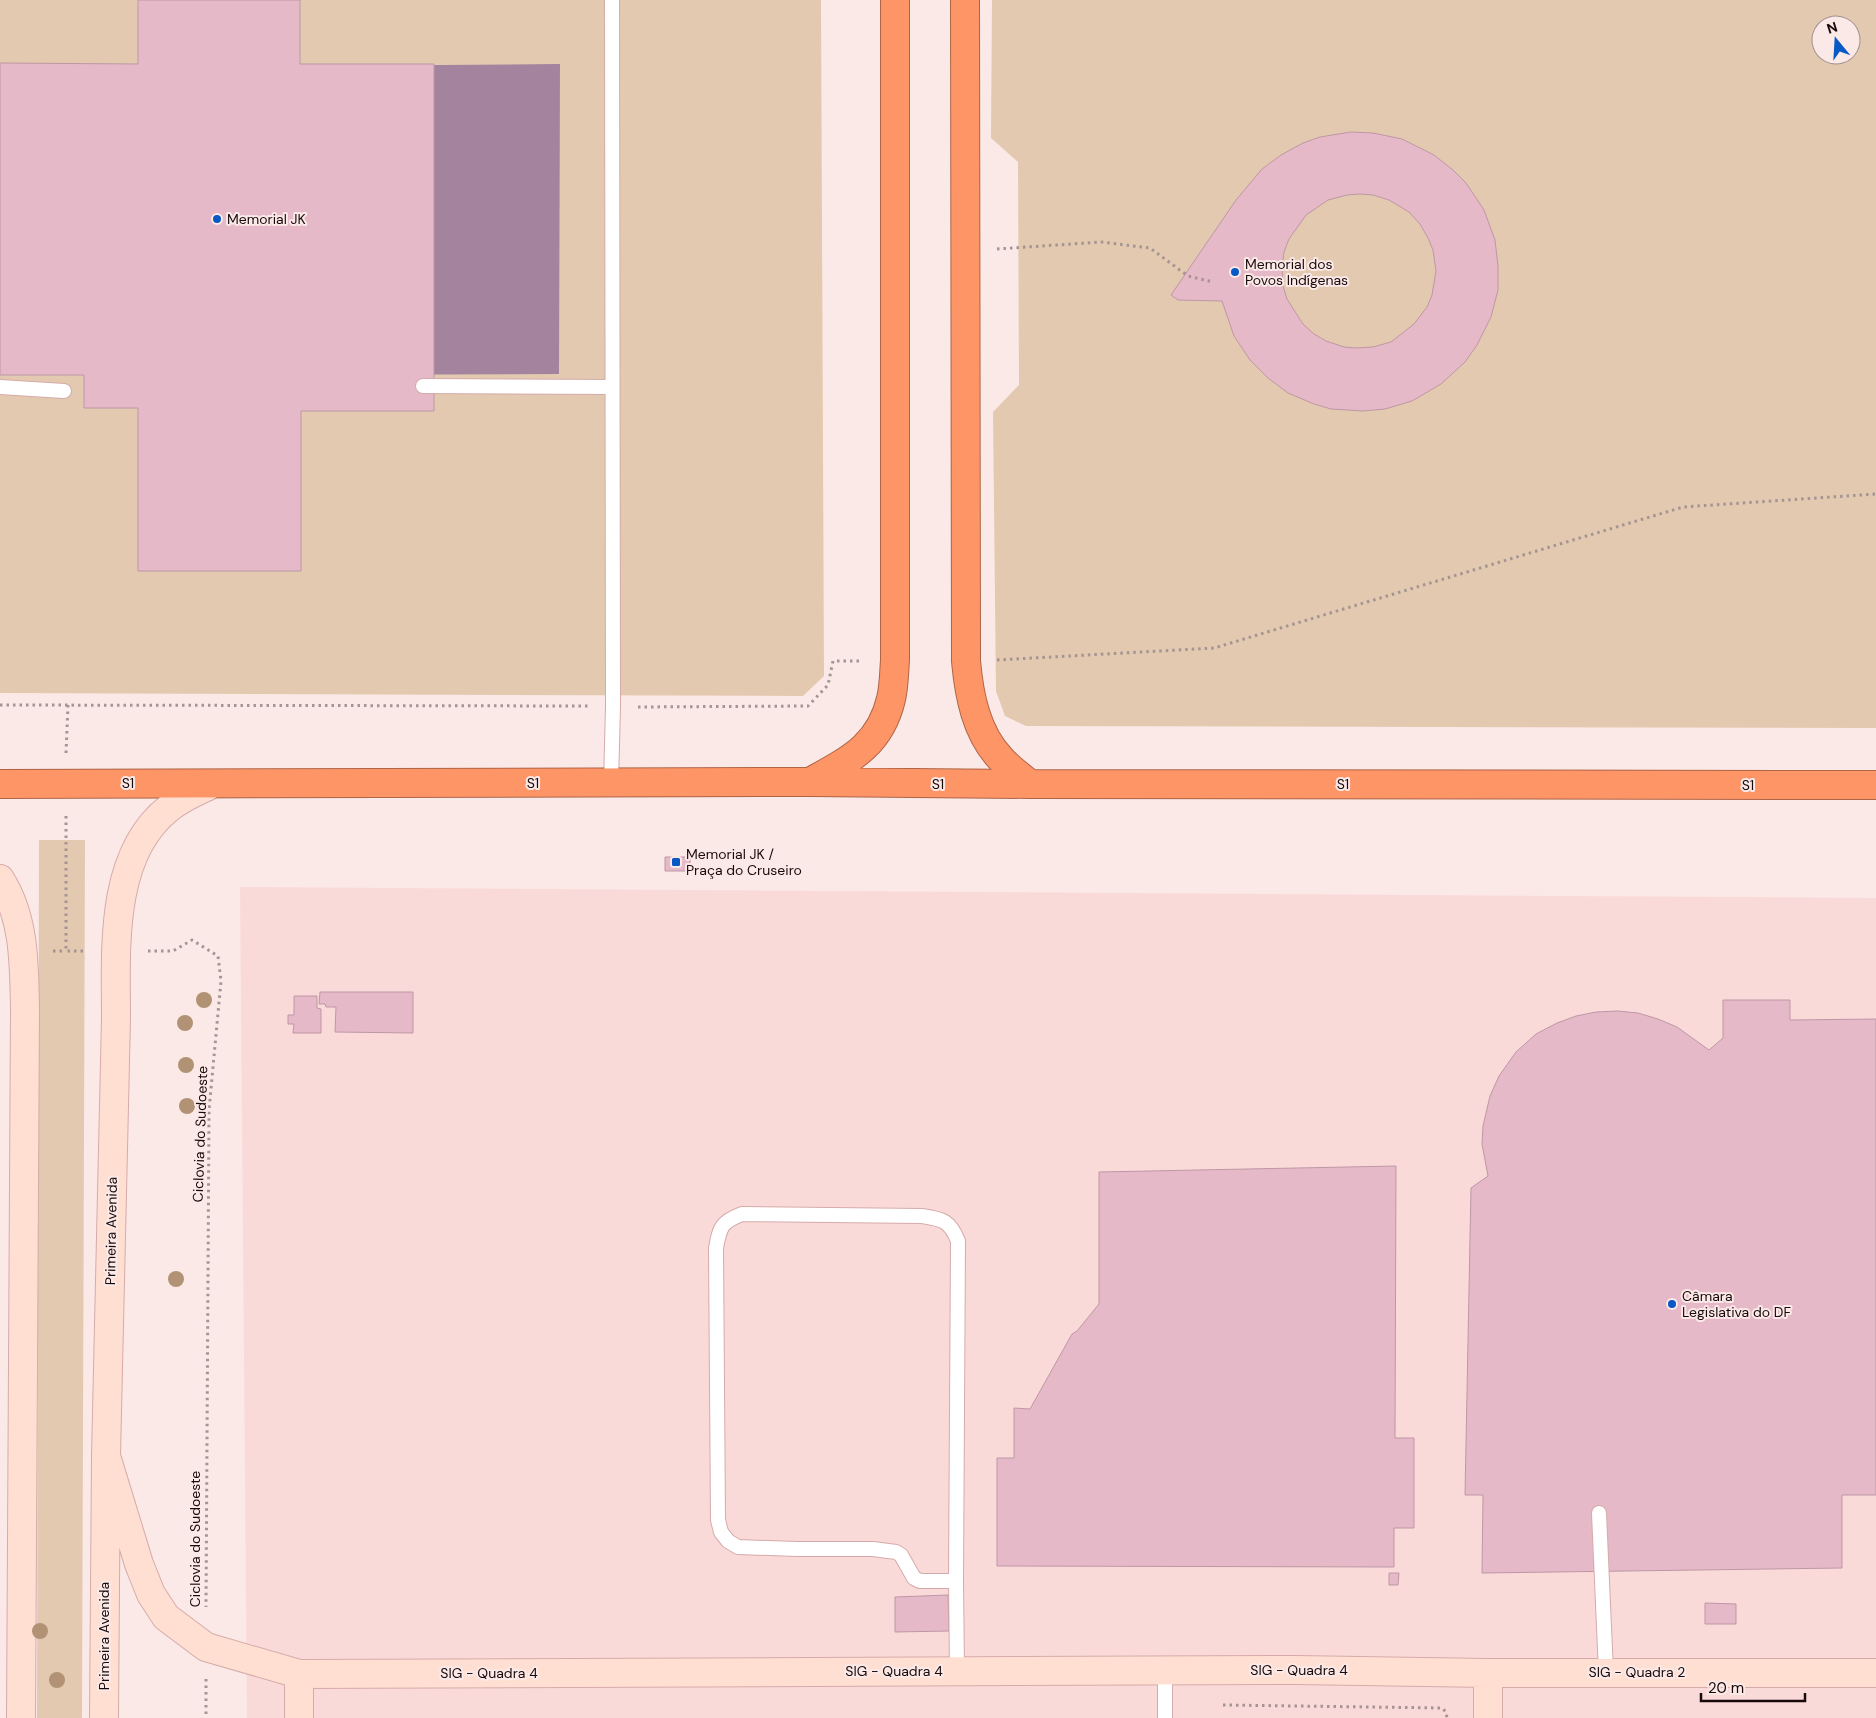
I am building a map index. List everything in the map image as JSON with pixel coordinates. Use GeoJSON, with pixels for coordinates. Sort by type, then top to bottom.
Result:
{"type":"FeatureCollection","features":[{"type":"Feature","properties":{"kind":"highway"},"geometry":{"type":"LineString","coordinates":[[809,782],[849,759],[872,740],[885,718],[892,698],[896,660],[895,0]]}},
{"type":"Feature","properties":{"kind":"highway"},"geometry":{"type":"LineString","coordinates":[[965,0],[966,661],[968,688],[984,735],[1000,758],[1030,784]]}},
{"type":"Feature","properties":{"kind":"highway","name":"S1"},"geometry":{"type":"LineString","coordinates":[[0,784],[809,782],[1876,785]]}},
{"type":"Feature","properties":{"kind":"main road","name":"Primeira Avenida"},"geometry":{"type":"LineString","coordinates":[[104,1718],[106,1456],[118,916],[125,878],[142,836],[169,807],[212,784]]}},
{"type":"Feature","properties":{"kind":"main road"},"geometry":{"type":"LineString","coordinates":[[0,879],[17,918],[23,951],[25,1009],[21,1718]]}},
{"type":"Feature","properties":{"kind":"main road"},"geometry":{"type":"LineString","coordinates":[[106,1456],[139,1564],[151,1594],[166,1617],[206,1647]]}},
{"type":"Feature","properties":{"kind":"main road","name":"SIG - Quadra 4"},"geometry":{"type":"LineString","coordinates":[[206,1647],[299,1674],[1165,1670],[1488,1673]]}},
{"type":"Feature","properties":{"kind":"main road","name":"SIG - Quadra 2"},"geometry":{"type":"LineString","coordinates":[[1488,1673],[1876,1672]]}},
{"type":"Feature","properties":{"kind":"main road"},"geometry":{"type":"LineString","coordinates":[[1488,1673],[1488,1718]]}},
{"type":"Feature","properties":{"kind":"main road"},"geometry":{"type":"LineString","coordinates":[[299,1674],[299,1718]]}},
{"type":"Feature","properties":{"kind":"lane"},"geometry":{"type":"LineString","coordinates":[[611,783],[613,707],[612,0]]}},
{"type":"Feature","properties":{"kind":"lane"},"geometry":{"type":"LineString","coordinates":[[423,386],[612,387]]}},
{"type":"Feature","properties":{"kind":"lane"},"geometry":{"type":"LineString","coordinates":[[0,387],[64,391]]}},
{"type":"Feature","properties":{"kind":"lane"},"geometry":{"type":"LineString","coordinates":[[956,1582],[920,1581],[914,1578],[902,1555],[896,1552],[873,1549],[797,1549],[738,1546],[728,1541],[721,1532],[718,1512],[716,1248],[719,1232],[727,1220],[742,1214],[922,1216],[948,1223],[954,1230],[958,1241],[957,1671]]}},
{"type":"Feature","properties":{"kind":"lane"},"geometry":{"type":"LineString","coordinates":[[1599,1513],[1606,1672]]}},
{"type":"Feature","properties":{"kind":"lane"},"geometry":{"type":"LineString","coordinates":[[1165,1670],[1165,1718]]}},
{"type":"Feature","properties":{"kind":"path"},"geometry":{"type":"LineString","coordinates":[[966,251],[1101,242],[1150,248],[1188,276],[1213,282]]}},
{"type":"Feature","properties":{"kind":"path","name":"Ciclovia do Sudoeste"},"geometry":{"type":"LineString","coordinates":[[68,705],[66,951],[173,951],[192,940],[218,956],[221,981],[209,1110],[206,1718]]}},
{"type":"Feature","properties":{"kind":"path"},"geometry":{"type":"LineString","coordinates":[[1214,1705],[1442,1708],[1446,1712],[1447,1718]]}},
{"type":"Feature","properties":{"kind":"shaded area"},"geometry":{"type":"Polygon","coordinates":[[[0,0],[821,0],[824,676],[803,696],[0,693],[0,0]]]}},
{"type":"Feature","properties":{"kind":"shaded area"},"geometry":{"type":"Polygon","coordinates":[[[992,0],[1876,0],[1876,728],[1026,726],[1005,716],[996,691],[993,412],[1019,385],[1018,162],[991,138],[992,0]]]}},
{"type":"Feature","properties":{"kind":"shaded area"},"geometry":{"type":"Polygon","coordinates":[[[560,64],[559,374],[303,375],[302,66],[560,64]]]}},
{"type":"Feature","properties":{"kind":"shaded area"},"geometry":{"type":"Polygon","coordinates":[[[39,840],[85,840],[82,1718],[37,1718],[39,840]]]}},
{"type":"Feature","properties":{"kind":"shaded area"},"geometry":{"type":"Polygon","coordinates":[[[240,887],[1876,898],[1876,1718],[247,1718],[240,887]]]}},
{"type":"Feature","properties":{"kind":"building","name":"Memorial JK"},"geometry":{"type":"Polygon","coordinates":[[[138,0],[300,0],[300,64],[434,64],[434,411],[301,411],[301,571],[138,571],[138,408],[84,408],[84,375],[0,375],[0,63],[138,64],[138,0]]]}},
{"type":"Feature","properties":{"kind":"building","name":"Memorial dos Povos Indígenas"},"geometry":{"type":"Polygon","coordinates":[[[1351,132],[1373,133],[1402,139],[1434,155],[1466,183],[1484,210],[1495,240],[1498,290],[1491,317],[1477,345],[1465,362],[1441,384],[1412,401],[1385,409],[1363,411],[1331,409],[1288,393],[1268,378],[1250,360],[1234,336],[1222,301],[1178,300],[1171,295],[1236,200],[1262,169],[1281,155],[1303,143],[1320,137],[1351,132]],[[1347,195],[1328,200],[1306,215],[1289,239],[1284,252],[1282,268],[1283,286],[1287,299],[1303,324],[1314,334],[1326,341],[1344,347],[1373,347],[1391,342],[1414,324],[1427,307],[1432,295],[1436,271],[1433,250],[1420,224],[1409,212],[1389,200],[1373,195],[1347,195]]]}},
{"type":"Feature","properties":{"kind":"building"},"geometry":{"type":"Polygon","coordinates":[[[665,857],[690,857],[690,871],[665,871],[665,857]]]}},
{"type":"Feature","properties":{"kind":"building"},"geometry":{"type":"Polygon","coordinates":[[[320,992],[413,992],[413,1033],[335,1032],[336,1007],[326,1007],[325,1004],[319,1004],[320,992]]]}},
{"type":"Feature","properties":{"kind":"building"},"geometry":{"type":"Polygon","coordinates":[[[294,996],[317,996],[317,1008],[321,1009],[321,1033],[293,1033],[294,1024],[288,1024],[288,1015],[294,1015],[294,996]]]}},
{"type":"Feature","properties":{"kind":"building","name":"Câmara Legislativa do DF"},"geometry":{"type":"Polygon","coordinates":[[[1723,1000],[1790,1000],[1790,1020],[1876,1019],[1876,1495],[1842,1495],[1842,1568],[1482,1573],[1483,1495],[1465,1495],[1471,1188],[1488,1176],[1482,1144],[1483,1126],[1490,1096],[1499,1076],[1516,1052],[1536,1034],[1557,1023],[1576,1016],[1596,1012],[1618,1011],[1638,1013],[1677,1027],[1709,1050],[1723,1038],[1723,1000]]]}},
{"type":"Feature","properties":{"kind":"building"},"geometry":{"type":"Polygon","coordinates":[[[1396,1166],[1395,1438],[1414,1438],[1414,1528],[1394,1528],[1394,1567],[997,1566],[997,1458],[1014,1458],[1014,1408],[1030,1409],[1072,1334],[1077,1331],[1099,1304],[1099,1172],[1396,1166]]]}},
{"type":"Feature","properties":{"kind":"building"},"geometry":{"type":"Polygon","coordinates":[[[1389,1573],[1399,1573],[1398,1585],[1389,1585],[1389,1573]]]}},
{"type":"Feature","properties":{"kind":"building"},"geometry":{"type":"Polygon","coordinates":[[[948,1595],[949,1631],[895,1632],[895,1597],[948,1595]]]}},
{"type":"Feature","properties":{"kind":"building"},"geometry":{"type":"Polygon","coordinates":[[[1705,1603],[1736,1604],[1736,1624],[1705,1624],[1705,1603]]]}},
{"type":"Feature","properties":{"kind":"place","name":"Memorial JK"},"geometry":{"type":"Point","coordinates":[217,219]}},
{"type":"Feature","properties":{"kind":"place","name":"Memorial dos Povos Indígenas"},"geometry":{"type":"Point","coordinates":[1235,272]}},
{"type":"Feature","properties":{"kind":"place","name":"Memorial JK / Praça do Cruseiro"},"geometry":{"type":"Point","coordinates":[676,862]}},
{"type":"Feature","properties":{"kind":"place","name":"Câmara Legislativa do DF"},"geometry":{"type":"Point","coordinates":[1672,1304]}}]}
